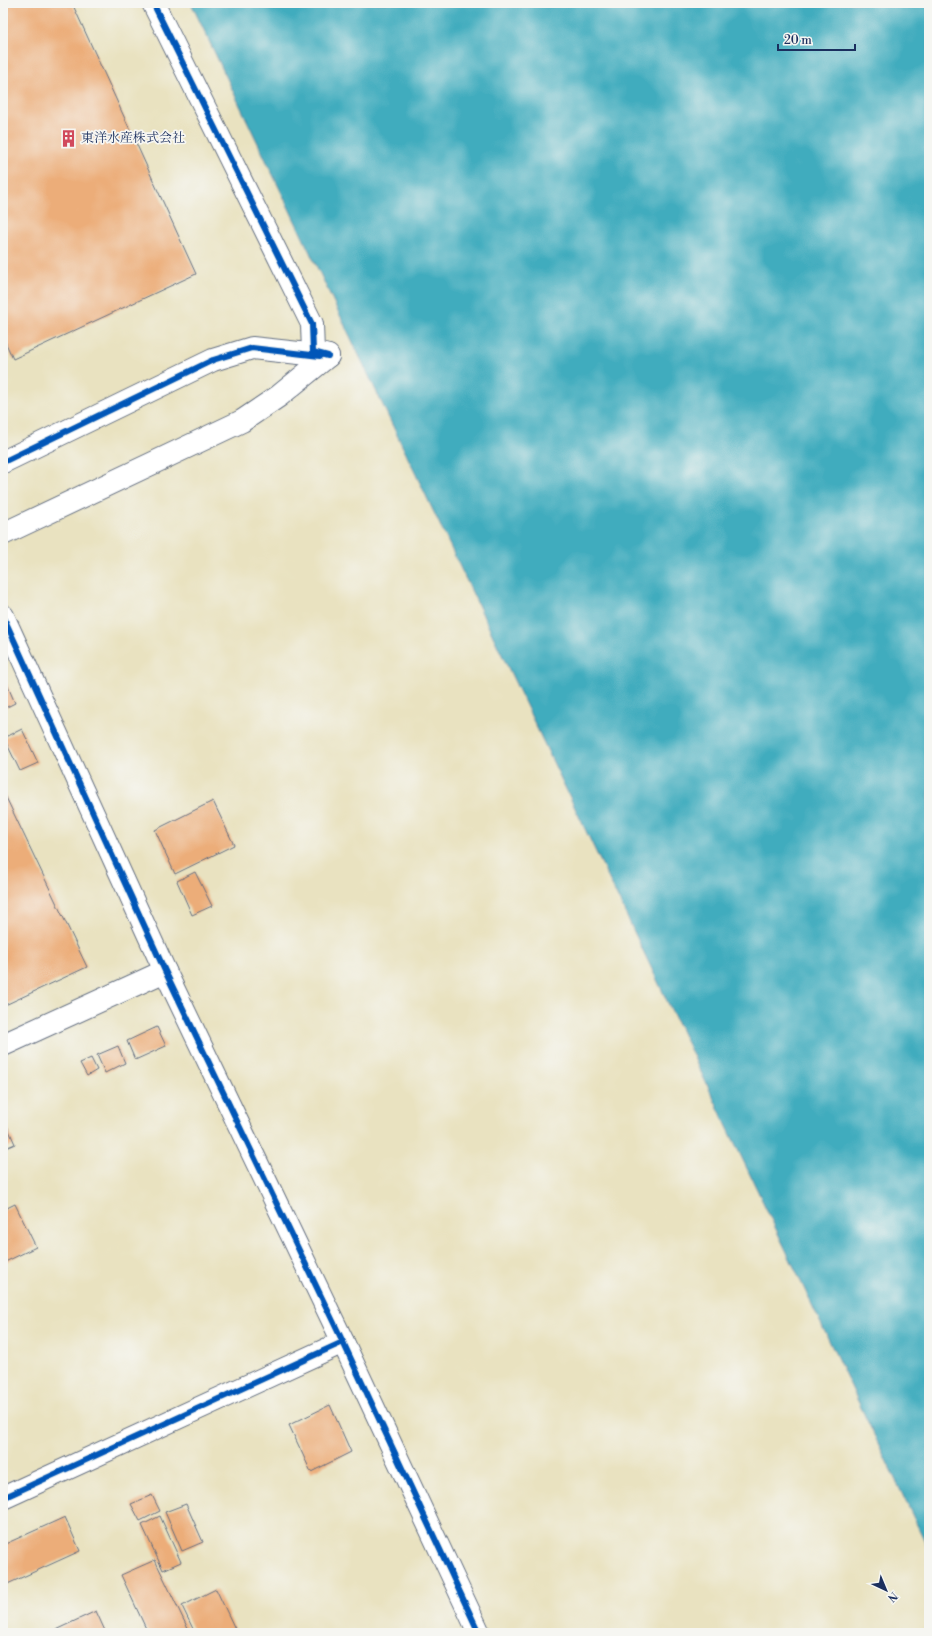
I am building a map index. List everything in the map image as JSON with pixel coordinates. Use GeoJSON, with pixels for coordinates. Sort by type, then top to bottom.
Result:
{"type":"FeatureCollection","features":[{"type":"Feature","properties":{"kind":"street"},"geometry":{"type":"LineString","coordinates":[[153,3],[312,324],[313,352],[328,356]]}},
{"type":"Feature","properties":{"kind":"street"},"geometry":{"type":"LineString","coordinates":[[3,462],[213,360],[252,348],[328,356]]}},
{"type":"Feature","properties":{"kind":"street"},"geometry":{"type":"LineString","coordinates":[[3,534],[242,421],[279,396],[328,356]]}},
{"type":"Feature","properties":{"kind":"street"},"geometry":{"type":"LineString","coordinates":[[3,616],[165,971],[343,1342],[479,1633]]}},
{"type":"Feature","properties":{"kind":"street"},"geometry":{"type":"LineString","coordinates":[[3,1045],[165,971]]}},
{"type":"Feature","properties":{"kind":"street"},"geometry":{"type":"LineString","coordinates":[[3,1498],[343,1342]]}},
{"type":"Feature","properties":{"kind":"water"},"geometry":{"type":"Polygon","coordinates":[[[191,3],[929,3],[929,1550],[191,3]]]}},
{"type":"Feature","properties":{"kind":"building","name":"東洋水産株式会社"},"geometry":{"type":"Polygon","coordinates":[[[3,3],[72,3],[196,274],[13,359],[3,337],[3,3]]]}},
{"type":"Feature","properties":{"kind":"building"},"geometry":{"type":"Polygon","coordinates":[[[3,675],[15,703],[3,709],[3,675]]]}},
{"type":"Feature","properties":{"kind":"building"},"geometry":{"type":"Polygon","coordinates":[[[22,729],[38,763],[20,771],[4,738],[22,729]]]}},
{"type":"Feature","properties":{"kind":"building"},"geometry":{"type":"Polygon","coordinates":[[[3,791],[87,967],[3,1006],[3,791]]]}},
{"type":"Feature","properties":{"kind":"building"},"geometry":{"type":"Polygon","coordinates":[[[213,801],[234,845],[175,874],[155,830],[213,801]]]}},
{"type":"Feature","properties":{"kind":"building"},"geometry":{"type":"Polygon","coordinates":[[[195,872],[212,906],[192,915],[177,881],[195,872]]]}},
{"type":"Feature","properties":{"kind":"building"},"geometry":{"type":"Polygon","coordinates":[[[157,1027],[166,1046],[135,1060],[127,1041],[157,1027]]]}},
{"type":"Feature","properties":{"kind":"building"},"geometry":{"type":"Polygon","coordinates":[[[118,1046],[125,1063],[105,1073],[97,1055],[118,1046]]]}},
{"type":"Feature","properties":{"kind":"building"},"geometry":{"type":"Polygon","coordinates":[[[91,1058],[97,1070],[87,1076],[80,1063],[91,1058]]]}},
{"type":"Feature","properties":{"kind":"building"},"geometry":{"type":"Polygon","coordinates":[[[3,1117],[15,1144],[3,1149],[3,1117]]]}},
{"type":"Feature","properties":{"kind":"building"},"geometry":{"type":"Polygon","coordinates":[[[15,1204],[36,1247],[3,1263],[3,1210],[15,1204]]]}},
{"type":"Feature","properties":{"kind":"building"},"geometry":{"type":"Polygon","coordinates":[[[330,1405],[351,1452],[311,1472],[289,1425],[330,1405]]]}},
{"type":"Feature","properties":{"kind":"building"},"geometry":{"type":"Polygon","coordinates":[[[152,1495],[160,1511],[140,1521],[131,1504],[152,1495]]]}},
{"type":"Feature","properties":{"kind":"building"},"geometry":{"type":"Polygon","coordinates":[[[186,1504],[203,1542],[182,1551],[165,1512],[186,1504]]]}},
{"type":"Feature","properties":{"kind":"building"},"geometry":{"type":"Polygon","coordinates":[[[160,1516],[181,1562],[163,1570],[142,1525],[160,1516]]]}},
{"type":"Feature","properties":{"kind":"building"},"geometry":{"type":"Polygon","coordinates":[[[65,1517],[80,1551],[3,1586],[3,1545],[65,1517]]]}},
{"type":"Feature","properties":{"kind":"building"},"geometry":{"type":"Polygon","coordinates":[[[155,1560],[190,1633],[148,1633],[121,1575],[155,1560]]]}},
{"type":"Feature","properties":{"kind":"building"},"geometry":{"type":"Polygon","coordinates":[[[216,1589],[236,1631],[232,1633],[195,1633],[182,1606],[216,1589]]]}},
{"type":"Feature","properties":{"kind":"building"},"geometry":{"type":"Polygon","coordinates":[[[96,1611],[106,1633],[49,1633],[96,1611]]]}},
{"type":"Feature","properties":{"kind":"cycle path"},"geometry":{"type":"LineString","coordinates":[[153,3],[312,324],[313,352],[328,356]]}},
{"type":"Feature","properties":{"kind":"cycle path"},"geometry":{"type":"LineString","coordinates":[[3,462],[213,360],[252,348],[320,356]]}},
{"type":"Feature","properties":{"kind":"cycle path"},"geometry":{"type":"LineString","coordinates":[[3,616],[165,971],[343,1342],[479,1633]]}},
{"type":"Feature","properties":{"kind":"cycle path"},"geometry":{"type":"LineString","coordinates":[[3,1498],[343,1342]]}},
{"type":"Feature","properties":{"kind":"place","name":"東洋水産株式会社"},"geometry":{"type":"Point","coordinates":[68,138]}}]}
